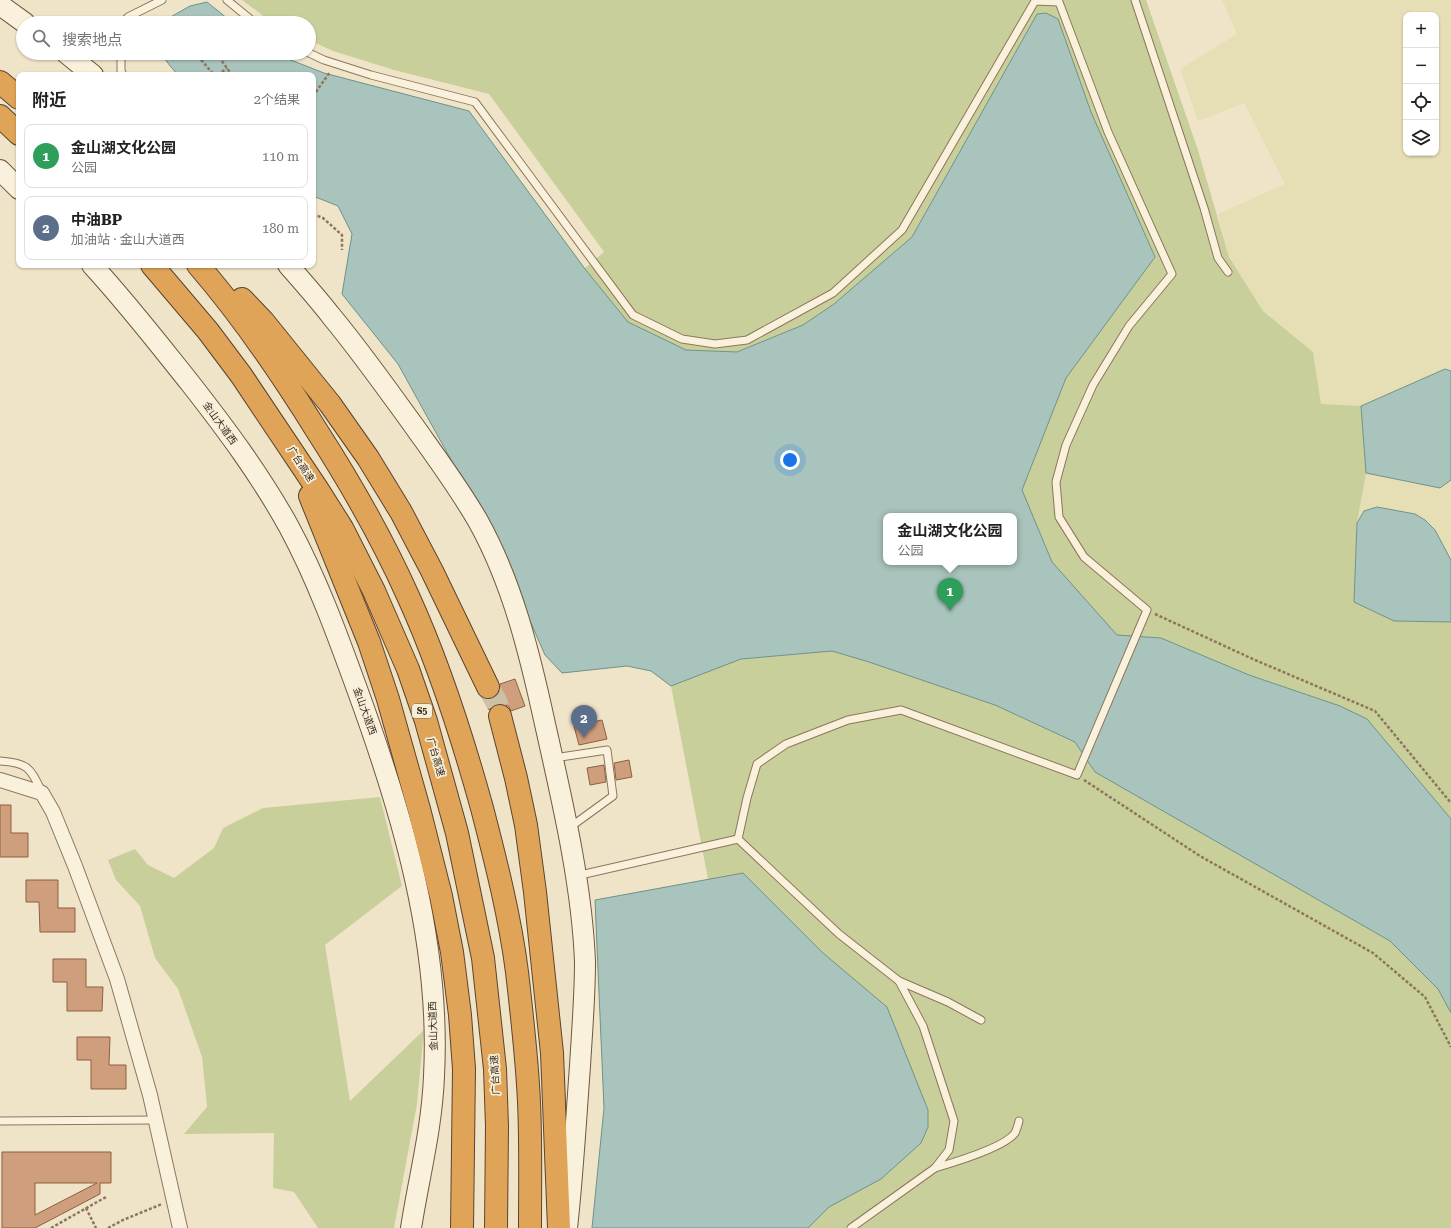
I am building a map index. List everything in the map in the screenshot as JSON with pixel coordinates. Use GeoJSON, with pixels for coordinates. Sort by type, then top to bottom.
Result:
{"type":"FeatureCollection","features":[{"type":"Feature","properties":{"kind":"highway"},"geometry":{"type":"LineString","coordinates":[[0,82],[16,95]]}},
{"type":"Feature","properties":{"kind":"highway"},"geometry":{"type":"LineString","coordinates":[[0,116],[16,131]]}},
{"type":"Feature","properties":{"kind":"highway","name":"广台高速"},"geometry":{"type":"LineString","coordinates":[[155,268],[208,331],[241,375],[291,447],[342,528],[374,591],[408,668],[426,721],[453,818],[483,958],[495,1068],[497,1126],[496,1228]]}},
{"type":"Feature","properties":{"kind":"highway"},"geometry":{"type":"LineString","coordinates":[[200,268],[247,325],[290,387],[375,528],[407,594],[461,733],[490,837],[506,907],[516,970],[524,1036],[529,1102],[530,1228]]}},
{"type":"Feature","properties":{"kind":"highway"},"geometry":{"type":"LineString","coordinates":[[208,268],[263,321],[330,404],[368,458],[401,512],[432,571],[488,687]]}},
{"type":"Feature","properties":{"kind":"highway"},"geometry":{"type":"LineString","coordinates":[[291,447],[369,642],[388,699],[419,809],[441,896],[452,952],[460,1015],[464,1069],[462,1228]]}},
{"type":"Feature","properties":{"kind":"highway"},"geometry":{"type":"LineString","coordinates":[[500,716],[526,825],[535,892],[552,1053],[559,1228]]}},
{"type":"Feature","properties":{"kind":"main road"},"geometry":{"type":"LineString","coordinates":[[0,5],[16,17]]}},
{"type":"Feature","properties":{"kind":"main road"},"geometry":{"type":"LineString","coordinates":[[75,60],[89,72]]}},
{"type":"Feature","properties":{"kind":"main road"},"geometry":{"type":"LineString","coordinates":[[0,170],[16,186]]}},
{"type":"Feature","properties":{"kind":"main road","name":"金山大道西"},"geometry":{"type":"LineString","coordinates":[[95,268],[155,339],[230,436],[268,492],[289,527],[312,572],[344,653],[376,742],[397,806],[422,910],[430,968],[434,1022],[434,1075],[430,1121],[411,1228]]}},
{"type":"Feature","properties":{"kind":"main road"},"geometry":{"type":"LineString","coordinates":[[291,268],[334,318],[449,474],[478,522],[501,569],[516,610],[529,654],[553,758],[576,876],[585,962],[572,1178],[567,1228]]}},
{"type":"Feature","properties":{"kind":"street"},"geometry":{"type":"LineString","coordinates":[[0,780],[42,793],[53,812],[75,866],[117,979],[156,1120],[180,1228]]}},
{"type":"Feature","properties":{"kind":"lane"},"geometry":{"type":"LineString","coordinates":[[128,16],[162,0]]}},
{"type":"Feature","properties":{"kind":"lane"},"geometry":{"type":"LineString","coordinates":[[227,0],[246,16]]}},
{"type":"Feature","properties":{"kind":"lane"},"geometry":{"type":"LineString","coordinates":[[1134,0],[1204,208],[1218,258],[1228,272]]}},
{"type":"Feature","properties":{"kind":"lane"},"geometry":{"type":"LineString","coordinates":[[316,56],[371,75],[475,102],[633,315],[682,339],[715,344],[747,340],[833,293],[902,230],[1035,1],[1059,2],[1108,132],[1172,274],[1129,326],[1093,386],[1066,445],[1056,482],[1060,517],[1084,557],[1147,610],[1077,776],[901,710],[848,720],[786,744],[757,764],[747,798],[738,839]]}},
{"type":"Feature","properties":{"kind":"lane"},"geometry":{"type":"LineString","coordinates":[[121,60],[122,72]]}},
{"type":"Feature","properties":{"kind":"lane"},"geometry":{"type":"LineString","coordinates":[[553,758],[607,750],[613,796],[567,830]]}},
{"type":"Feature","properties":{"kind":"lane"},"geometry":{"type":"LineString","coordinates":[[0,761],[15,762],[24,765],[32,772],[42,793]]}},
{"type":"Feature","properties":{"kind":"lane"},"geometry":{"type":"LineString","coordinates":[[576,876],[738,839]]}},
{"type":"Feature","properties":{"kind":"lane"},"geometry":{"type":"LineString","coordinates":[[738,839],[839,934],[899,981],[948,1002],[981,1020]]}},
{"type":"Feature","properties":{"kind":"lane"},"geometry":{"type":"LineString","coordinates":[[851,1228],[935,1168],[949,1150],[954,1121],[923,1026],[899,981]]}},
{"type":"Feature","properties":{"kind":"lane"},"geometry":{"type":"LineString","coordinates":[[0,1121],[156,1120]]}},
{"type":"Feature","properties":{"kind":"lane"},"geometry":{"type":"LineString","coordinates":[[935,1168],[967,1159],[1002,1142],[1014,1133],[1019,1121]]}},
{"type":"Feature","properties":{"kind":"path"},"geometry":{"type":"LineString","coordinates":[[201,60],[211,72]]}},
{"type":"Feature","properties":{"kind":"path"},"geometry":{"type":"LineString","coordinates":[[222,60],[230,72]]}},
{"type":"Feature","properties":{"kind":"path"},"geometry":{"type":"LineString","coordinates":[[316,92],[337,64]]}},
{"type":"Feature","properties":{"kind":"path"},"geometry":{"type":"LineString","coordinates":[[222,72],[228,68]]}},
{"type":"Feature","properties":{"kind":"path"},"geometry":{"type":"LineString","coordinates":[[316,215],[323,218],[342,235],[342,250]]}},
{"type":"Feature","properties":{"kind":"path"},"geometry":{"type":"LineString","coordinates":[[1147,610],[1254,660],[1375,711],[1451,803]]}},
{"type":"Feature","properties":{"kind":"path"},"geometry":{"type":"LineString","coordinates":[[1077,776],[1200,856],[1373,953],[1425,997],[1451,1047]]}},
{"type":"Feature","properties":{"kind":"path"},"geometry":{"type":"LineString","coordinates":[[51,1228],[106,1197]]}},
{"type":"Feature","properties":{"kind":"path"},"geometry":{"type":"LineString","coordinates":[[108,1228],[123,1220],[174,1200]]}},
{"type":"Feature","properties":{"kind":"path"},"geometry":{"type":"LineString","coordinates":[[86,1208],[96,1228]]}},
{"type":"Feature","properties":{"kind":"shaded area"},"geometry":{"type":"Polygon","coordinates":[[[1222,0],[1451,0],[1451,622],[1357,523],[1366,473],[1321,404],[1313,352],[1263,311],[1229,257],[1218,214],[1285,184],[1244,103],[1198,121],[1180,69],[1237,34],[1222,0]]]}},
{"type":"Feature","properties":{"kind":"green space"},"geometry":{"type":"Polygon","coordinates":[[[242,0],[1146,0],[1198,150],[1229,257],[1263,311],[1313,352],[1321,404],[1361,406],[1366,473],[1357,523],[1354,602],[1394,621],[1451,622],[1451,1228],[592,1228],[604,1108],[595,900],[708,879],[671,686],[651,671],[627,666],[562,673],[545,655],[491,532],[398,364],[342,294],[352,234],[338,206],[316,197],[316,72],[175,72],[166,60],[291,60],[324,73],[469,111],[585,268],[604,252],[489,94],[394,70],[333,51],[316,43],[316,16],[264,16],[242,0]]]}},
{"type":"Feature","properties":{"kind":"green space"},"geometry":{"type":"Polygon","coordinates":[[[380,797],[402,886],[325,945],[350,1101],[424,1030],[417,1104],[394,1228],[318,1228],[294,1192],[273,1188],[274,1133],[184,1134],[207,1107],[202,1057],[178,989],[155,958],[140,906],[116,880],[108,860],[135,849],[148,865],[174,878],[214,848],[223,828],[263,808],[380,797]]]}},
{"type":"Feature","properties":{"kind":"water"},"geometry":{"type":"Polygon","coordinates":[[[207,2],[224,16],[172,16],[190,6],[207,2]]]}},
{"type":"Feature","properties":{"kind":"water"},"geometry":{"type":"Polygon","coordinates":[[[1046,13],[1058,19],[1091,112],[1155,257],[1066,378],[1022,490],[1052,562],[1117,635],[1161,638],[1249,675],[1340,706],[1367,719],[1451,819],[1451,1013],[1438,989],[1390,941],[1095,772],[1075,742],[995,705],[832,651],[741,659],[671,686],[651,671],[627,666],[562,673],[545,655],[491,532],[398,364],[342,294],[352,234],[338,206],[316,197],[316,72],[175,72],[166,60],[291,60],[324,73],[469,111],[585,269],[628,322],[686,350],[737,352],[803,325],[834,304],[912,237],[1037,14],[1046,13]]]}},
{"type":"Feature","properties":{"kind":"water"},"geometry":{"type":"Polygon","coordinates":[[[1445,369],[1451,371],[1451,480],[1440,488],[1366,473],[1361,406],[1445,369]]]}},
{"type":"Feature","properties":{"kind":"water"},"geometry":{"type":"Polygon","coordinates":[[[1377,507],[1415,514],[1425,520],[1435,530],[1451,560],[1451,622],[1394,621],[1354,602],[1357,523],[1364,511],[1377,507]]]}},
{"type":"Feature","properties":{"kind":"water"},"geometry":{"type":"Polygon","coordinates":[[[743,873],[823,953],[887,1007],[928,1110],[928,1127],[921,1143],[881,1179],[829,1207],[808,1228],[592,1228],[604,1108],[595,900],[743,873]]]}},
{"type":"Feature","properties":{"kind":"building"},"geometry":{"type":"Polygon","coordinates":[[[515,679],[525,706],[511,711],[509,707],[504,704],[497,704],[489,710],[485,699],[493,698],[498,694],[500,684],[515,679]]]}},
{"type":"Feature","properties":{"kind":"building"},"geometry":{"type":"Polygon","coordinates":[[[602,720],[607,739],[579,745],[574,726],[602,720]]]}},
{"type":"Feature","properties":{"kind":"building"},"geometry":{"type":"Polygon","coordinates":[[[629,760],[632,777],[616,780],[614,763],[629,760]]]}},
{"type":"Feature","properties":{"kind":"building"},"geometry":{"type":"Polygon","coordinates":[[[604,765],[606,782],[590,785],[587,768],[604,765]]]}},
{"type":"Feature","properties":{"kind":"building"},"geometry":{"type":"Polygon","coordinates":[[[0,805],[11,805],[11,833],[28,833],[28,857],[0,857],[0,805]]]}},
{"type":"Feature","properties":{"kind":"building"},"geometry":{"type":"Polygon","coordinates":[[[26,880],[58,880],[58,908],[75,908],[75,932],[40,932],[39,902],[26,902],[26,880]]]}},
{"type":"Feature","properties":{"kind":"building"},"geometry":{"type":"Polygon","coordinates":[[[53,959],[86,959],[86,987],[103,987],[102,1011],[67,1011],[67,982],[53,982],[53,959]]]}},
{"type":"Feature","properties":{"kind":"building"},"geometry":{"type":"Polygon","coordinates":[[[77,1037],[110,1037],[109,1065],[126,1065],[126,1089],[91,1089],[91,1060],[77,1060],[77,1037]]]}},
{"type":"Feature","properties":{"kind":"building"},"geometry":{"type":"Polygon","coordinates":[[[2,1152],[111,1152],[111,1183],[100,1183],[100,1194],[35,1228],[2,1228],[2,1152]],[[35,1183],[35,1215],[97,1183],[35,1183]]]}},
{"type":"Feature","properties":{"kind":"tunnel"},"geometry":{"type":"LineString","coordinates":[[488,687],[497,703],[500,716]]}},
{"type":"Feature","properties":{"kind":"place","name":"金山湖文化公园"},"geometry":{"type":"Point","coordinates":[950,611]}},
{"type":"Feature","properties":{"kind":"place","name":"中油BP"},"geometry":{"type":"Point","coordinates":[584,738]}}]}
